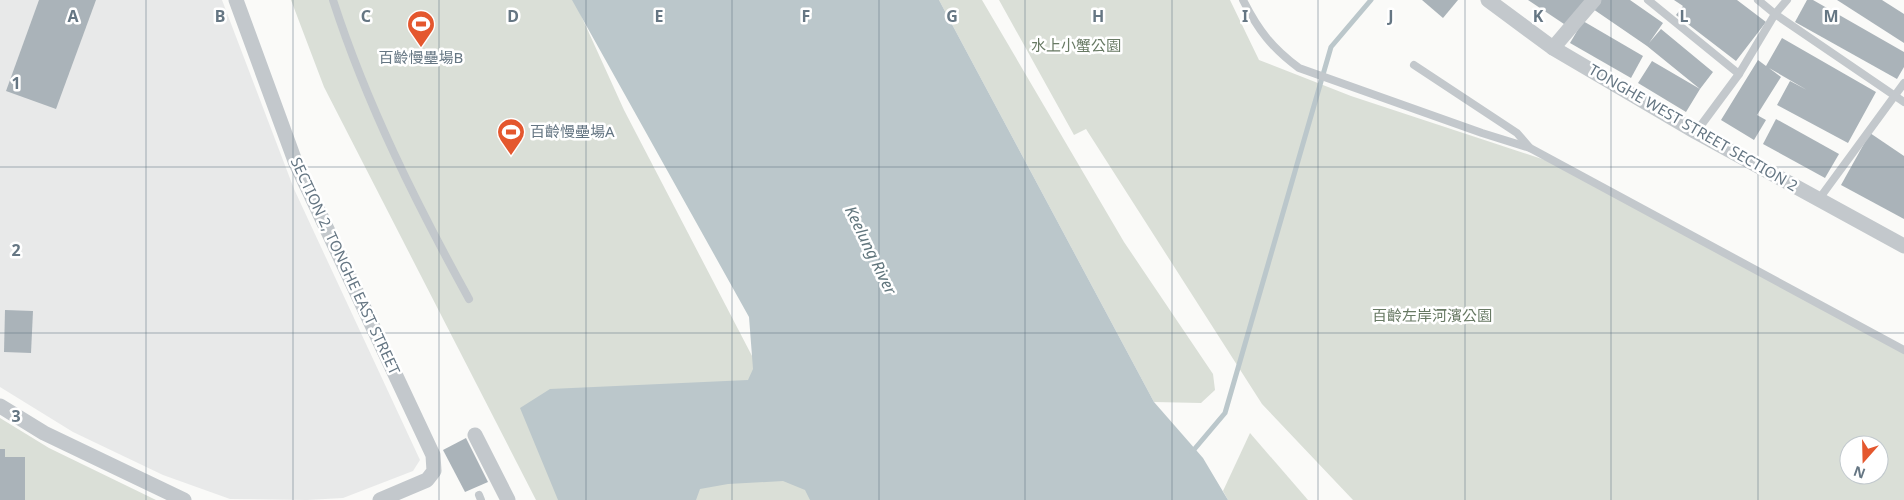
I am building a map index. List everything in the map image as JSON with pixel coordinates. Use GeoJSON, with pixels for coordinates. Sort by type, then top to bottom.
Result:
{"type":"FeatureCollection","features":[{"type":"Feature","properties":{"kind":"street","name":"SECTION 2, TONGHE EAST STREET"},"geometry":{"type":"LineString","coordinates":[[236,0],[295,161],[433,456],[434,471],[427,480],[390,499]]}},
{"type":"Feature","properties":{"kind":"street","name":"TONGHE WEST STREET SECTION 2"},"geometry":{"type":"LineString","coordinates":[[1488,0],[1553,48],[1696,132],[1904,246]]}},
{"type":"Feature","properties":{"kind":"street"},"geometry":{"type":"LineString","coordinates":[[1553,48],[1594,0]]}},
{"type":"Feature","properties":{"kind":"street"},"geometry":{"type":"LineString","coordinates":[[0,406],[44,433],[184,500]]}},
{"type":"Feature","properties":{"kind":"street"},"geometry":{"type":"LineString","coordinates":[[475,435],[508,500]]}},
{"type":"Feature","properties":{"kind":"lane"},"geometry":{"type":"LineString","coordinates":[[333,0],[388,142],[425,220],[469,300]]}},
{"type":"Feature","properties":{"kind":"lane"},"geometry":{"type":"LineString","coordinates":[[1243,0],[1256,26],[1283,56],[1298,68],[1530,148],[1904,350]]}},
{"type":"Feature","properties":{"kind":"lane"},"geometry":{"type":"LineString","coordinates":[[1648,0],[1739,74]]}},
{"type":"Feature","properties":{"kind":"lane"},"geometry":{"type":"LineString","coordinates":[[1758,0],[1775,14],[1904,102]]}},
{"type":"Feature","properties":{"kind":"lane"},"geometry":{"type":"LineString","coordinates":[[1696,132],[1739,74],[1775,14],[1787,0]]}},
{"type":"Feature","properties":{"kind":"lane"},"geometry":{"type":"LineString","coordinates":[[1414,65],[1516,133],[1530,148]]}},
{"type":"Feature","properties":{"kind":"lane"},"geometry":{"type":"LineString","coordinates":[[1819,199],[1904,82]]}},
{"type":"Feature","properties":{"kind":"shaded area"},"geometry":{"type":"Polygon","coordinates":[[[0,0],[222,0],[294,189],[420,460],[413,471],[343,498],[307,500],[230,499],[163,475],[73,432],[0,387],[0,0]]]}},
{"type":"Feature","properties":{"kind":"green space"},"geometry":{"type":"Polygon","coordinates":[[[291,0],[574,0],[624,110],[827,500],[536,500],[324,87],[291,0]]]}},
{"type":"Feature","properties":{"kind":"green space"},"geometry":{"type":"Polygon","coordinates":[[[939,0],[982,0],[1124,242],[1213,374],[1215,390],[1201,403],[1154,402],[939,0]]]}},
{"type":"Feature","properties":{"kind":"green space","name":"百齡左岸河濱公園"},"geometry":{"type":"Polygon","coordinates":[[[999,0],[1230,0],[1259,60],[1351,96],[1557,164],[1904,350],[1904,500],[1353,500],[1262,404],[1086,129],[1074,135],[999,0]]]}},
{"type":"Feature","properties":{"kind":"green space"},"geometry":{"type":"Polygon","coordinates":[[[0,418],[49,448],[156,500],[0,500],[0,418]]]}},
{"type":"Feature","properties":{"kind":"green space"},"geometry":{"type":"Polygon","coordinates":[[[1250,433],[1308,500],[1228,500],[1223,491],[1250,433]]]}},
{"type":"Feature","properties":{"kind":"water","name":"Keelung River"},"geometry":{"type":"Polygon","coordinates":[[[572,0],[939,0],[1154,402],[1203,458],[1228,500],[810,500],[805,490],[783,481],[728,484],[700,489],[696,500],[558,500],[520,408],[550,389],[748,380],[753,369],[749,317],[572,0]]]}},
{"type":"Feature","properties":{"kind":"building"},"geometry":{"type":"Polygon","coordinates":[[[39,0],[96,0],[56,109],[6,91],[39,0]]]}},
{"type":"Feature","properties":{"kind":"building"},"geometry":{"type":"Polygon","coordinates":[[[1422,0],[1458,0],[1443,18],[1422,0]]]}},
{"type":"Feature","properties":{"kind":"building"},"geometry":{"type":"Polygon","coordinates":[[[1528,0],[1589,0],[1567,26],[1528,0]]]}},
{"type":"Feature","properties":{"kind":"building"},"geometry":{"type":"Polygon","coordinates":[[[1599,0],[1630,0],[1663,23],[1649,43],[1661,29],[1713,72],[1700,89],[1647,46],[1593,9],[1599,0]]]}},
{"type":"Feature","properties":{"kind":"building"},"geometry":{"type":"Polygon","coordinates":[[[1674,0],[1737,0],[1766,22],[1736,61],[1676,15],[1683,6],[1674,0]]]}},
{"type":"Feature","properties":{"kind":"building"},"geometry":{"type":"Polygon","coordinates":[[[1807,0],[1813,0],[1904,52],[1904,67],[1897,79],[1795,22],[1807,0]]]}},
{"type":"Feature","properties":{"kind":"building"},"geometry":{"type":"Polygon","coordinates":[[[1837,0],[1882,0],[1904,14],[1904,43],[1837,0]]]}},
{"type":"Feature","properties":{"kind":"building"},"geometry":{"type":"Polygon","coordinates":[[[1583,21],[1643,56],[1631,78],[1570,43],[1583,21]]]}},
{"type":"Feature","properties":{"kind":"building"},"geometry":{"type":"Polygon","coordinates":[[[1782,38],[1876,92],[1848,143],[1777,105],[1790,81],[1807,90],[1769,68],[1781,77],[1757,115],[1766,120],[1754,140],[1721,120],[1758,60],[1766,66],[1782,38]]]}},
{"type":"Feature","properties":{"kind":"building"},"geometry":{"type":"Polygon","coordinates":[[[1652,61],[1700,89],[1686,112],[1638,83],[1652,61]]]}},
{"type":"Feature","properties":{"kind":"building"},"geometry":{"type":"Polygon","coordinates":[[[1776,119],[1839,154],[1825,178],[1763,144],[1776,119]]]}},
{"type":"Feature","properties":{"kind":"building"},"geometry":{"type":"Polygon","coordinates":[[[1870,133],[1904,156],[1904,219],[1841,185],[1870,133]]]}},
{"type":"Feature","properties":{"kind":"building"},"geometry":{"type":"Polygon","coordinates":[[[5,310],[33,311],[31,353],[4,352],[5,310]]]}},
{"type":"Feature","properties":{"kind":"building"},"geometry":{"type":"Polygon","coordinates":[[[466,438],[488,482],[465,492],[443,450],[466,438]]]}},
{"type":"Feature","properties":{"kind":"building"},"geometry":{"type":"Polygon","coordinates":[[[0,449],[5,449],[5,457],[25,457],[25,500],[0,500],[0,449]]]}},
{"type":"Feature","properties":{"kind":"waterway"},"geometry":{"type":"LineString","coordinates":[[1192,452],[1225,413],[1331,47],[1371,0]]}},
{"type":"Feature","properties":{"kind":"place","name":"百齡慢壘場B"},"geometry":{"type":"Point","coordinates":[421,48]}},
{"type":"Feature","properties":{"kind":"place","name":"百齡慢壘場A"},"geometry":{"type":"Point","coordinates":[511,156]}},
{"type":"Feature","properties":{"kind":"park label","name":"水上小蟹公園"},"geometry":{"type":"Point","coordinates":[1076,46]}}]}
